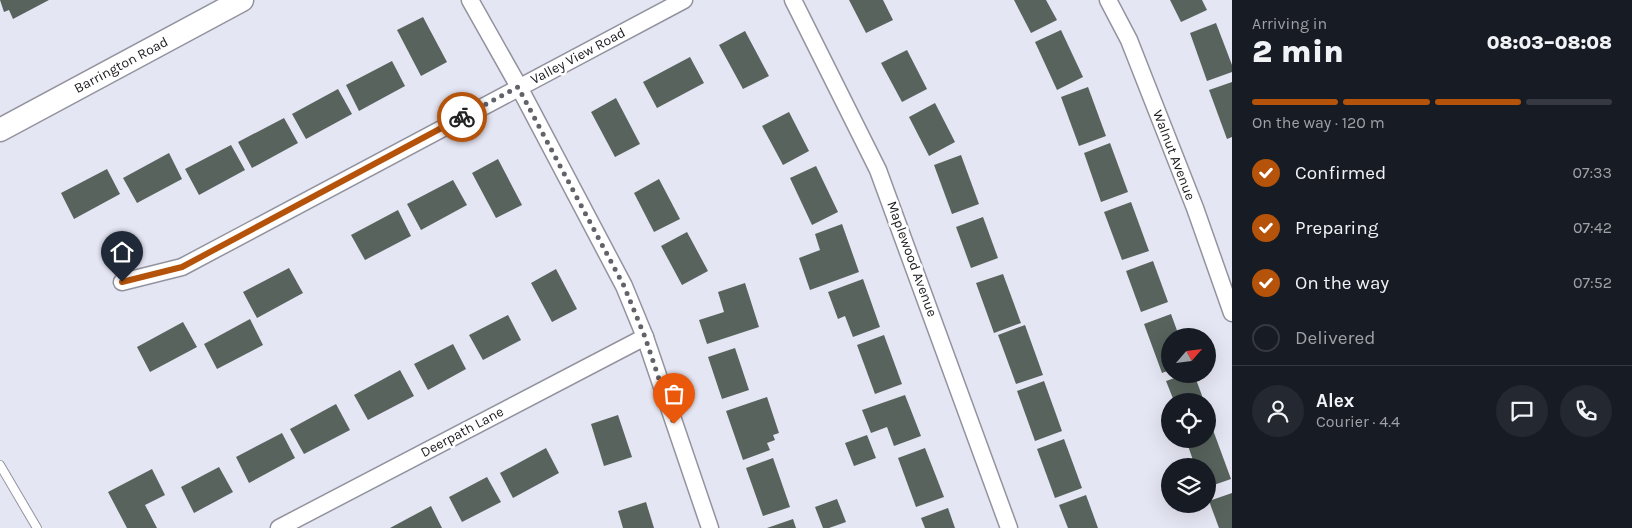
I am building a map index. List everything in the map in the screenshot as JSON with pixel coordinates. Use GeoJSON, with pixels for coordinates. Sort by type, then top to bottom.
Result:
{"type":"FeatureCollection","features":[{"type":"Feature","properties":{"kind":"main road","name":"Barrington Road"},"geometry":{"type":"LineString","coordinates":[[0,130],[242,0]]}},
{"type":"Feature","properties":{"kind":"street"},"geometry":{"type":"LineString","coordinates":[[470,0],[624,286],[645,337],[710,528]]}},
{"type":"Feature","properties":{"kind":"street","name":"Valley View Road"},"geometry":{"type":"LineString","coordinates":[[122,282],[182,267],[684,0]]}},
{"type":"Feature","properties":{"kind":"street","name":"Maplewood Avenue"},"geometry":{"type":"LineString","coordinates":[[792,0],[878,170],[1009,528]]}},
{"type":"Feature","properties":{"kind":"street","name":"Walnut Avenue"},"geometry":{"type":"LineString","coordinates":[[1108,0],[1129,40],[1195,208],[1232,313]]}},
{"type":"Feature","properties":{"kind":"street","name":"Deerpath Lane"},"geometry":{"type":"LineString","coordinates":[[279,528],[645,337]]}},
{"type":"Feature","properties":{"kind":"lane"},"geometry":{"type":"LineString","coordinates":[[0,465],[37,528]]}},
{"type":"Feature","properties":{"kind":"building"},"geometry":{"type":"Polygon","coordinates":[[[0,0],[49,0],[13,19],[9,10],[4,12],[0,0]]]}},
{"type":"Feature","properties":{"kind":"building"},"geometry":{"type":"Polygon","coordinates":[[[849,0],[883,0],[893,20],[866,33],[849,0]]]}},
{"type":"Feature","properties":{"kind":"building"},"geometry":{"type":"Polygon","coordinates":[[[1014,0],[1046,0],[1057,20],[1031,33],[1014,0]]]}},
{"type":"Feature","properties":{"kind":"building"},"geometry":{"type":"Polygon","coordinates":[[[1170,0],[1202,0],[1207,10],[1181,22],[1170,0]]]}},
{"type":"Feature","properties":{"kind":"building"},"geometry":{"type":"Polygon","coordinates":[[[423,17],[447,62],[421,76],[397,30],[423,17]]]}},
{"type":"Feature","properties":{"kind":"building"},"geometry":{"type":"Polygon","coordinates":[[[1216,23],[1232,65],[1232,72],[1207,81],[1190,33],[1216,23]]]}},
{"type":"Feature","properties":{"kind":"building"},"geometry":{"type":"Polygon","coordinates":[[[1061,30],[1083,77],[1057,90],[1035,42],[1061,30]]]}},
{"type":"Feature","properties":{"kind":"building"},"geometry":{"type":"Polygon","coordinates":[[[745,31],[769,76],[743,89],[719,45],[745,31]]]}},
{"type":"Feature","properties":{"kind":"building"},"geometry":{"type":"Polygon","coordinates":[[[907,50],[927,89],[902,102],[881,63],[907,50]]]}},
{"type":"Feature","properties":{"kind":"building"},"geometry":{"type":"Polygon","coordinates":[[[690,57],[704,83],[657,108],[643,82],[690,57]]]}},
{"type":"Feature","properties":{"kind":"building"},"geometry":{"type":"Polygon","coordinates":[[[392,61],[405,86],[359,111],[346,85],[392,61]]]}},
{"type":"Feature","properties":{"kind":"building"},"geometry":{"type":"Polygon","coordinates":[[[1232,82],[1232,137],[1227,139],[1209,90],[1232,82]]]}},
{"type":"Feature","properties":{"kind":"building"},"geometry":{"type":"Polygon","coordinates":[[[1088,87],[1106,136],[1079,146],[1061,97],[1088,87]]]}},
{"type":"Feature","properties":{"kind":"building"},"geometry":{"type":"Polygon","coordinates":[[[338,89],[352,114],[306,139],[292,114],[338,89]]]}},
{"type":"Feature","properties":{"kind":"building"},"geometry":{"type":"Polygon","coordinates":[[[616,98],[640,144],[615,157],[591,112],[616,98]]]}},
{"type":"Feature","properties":{"kind":"building"},"geometry":{"type":"Polygon","coordinates":[[[935,103],[955,142],[929,156],[909,117],[935,103]]]}},
{"type":"Feature","properties":{"kind":"building"},"geometry":{"type":"Polygon","coordinates":[[[789,112],[809,151],[783,165],[762,126],[789,112]]]}},
{"type":"Feature","properties":{"kind":"building"},"geometry":{"type":"Polygon","coordinates":[[[284,118],[298,143],[252,168],[238,142],[284,118]]]}},
{"type":"Feature","properties":{"kind":"building"},"geometry":{"type":"Polygon","coordinates":[[[1110,143],[1128,192],[1101,202],[1084,153],[1110,143]]]}},
{"type":"Feature","properties":{"kind":"building"},"geometry":{"type":"Polygon","coordinates":[[[231,145],[245,170],[199,195],[185,169],[231,145]]]}},
{"type":"Feature","properties":{"kind":"building"},"geometry":{"type":"Polygon","coordinates":[[[169,153],[182,179],[137,203],[123,178],[169,153]]]}},
{"type":"Feature","properties":{"kind":"building"},"geometry":{"type":"Polygon","coordinates":[[[961,155],[979,204],[952,214],[934,165],[961,155]]]}},
{"type":"Feature","properties":{"kind":"building"},"geometry":{"type":"Polygon","coordinates":[[[498,159],[522,205],[496,218],[472,173],[498,159]]]}},
{"type":"Feature","properties":{"kind":"building"},"geometry":{"type":"Polygon","coordinates":[[[816,166],[838,212],[812,225],[790,178],[816,166]]]}},
{"type":"Feature","properties":{"kind":"building"},"geometry":{"type":"Polygon","coordinates":[[[107,169],[120,194],[74,219],[61,193],[107,169]]]}},
{"type":"Feature","properties":{"kind":"building"},"geometry":{"type":"Polygon","coordinates":[[[659,179],[680,219],[654,232],[634,193],[659,179]]]}},
{"type":"Feature","properties":{"kind":"building"},"geometry":{"type":"Polygon","coordinates":[[[453,180],[467,205],[421,230],[407,204],[453,180]]]}},
{"type":"Feature","properties":{"kind":"building"},"geometry":{"type":"Polygon","coordinates":[[[1131,202],[1149,251],[1122,260],[1104,212],[1131,202]]]}},
{"type":"Feature","properties":{"kind":"building"},"geometry":{"type":"Polygon","coordinates":[[[398,210],[411,236],[365,260],[351,235],[398,210]]]}},
{"type":"Feature","properties":{"kind":"building"},"geometry":{"type":"Polygon","coordinates":[[[983,217],[998,258],[971,268],[956,227],[983,217]]]}},
{"type":"Feature","properties":{"kind":"building"},"geometry":{"type":"Polygon","coordinates":[[[842,224],[859,272],[810,290],[799,258],[820,250],[815,234],[842,224]]]}},
{"type":"Feature","properties":{"kind":"building"},"geometry":{"type":"Polygon","coordinates":[[[687,232],[708,271],[682,285],[661,246],[687,232]]]}},
{"type":"Feature","properties":{"kind":"building"},"geometry":{"type":"Polygon","coordinates":[[[1153,261],[1168,302],[1141,312],[1126,271],[1153,261]]]}},
{"type":"Feature","properties":{"kind":"building"},"geometry":{"type":"Polygon","coordinates":[[[289,268],[303,293],[257,318],[243,292],[289,268]]]}},
{"type":"Feature","properties":{"kind":"building"},"geometry":{"type":"Polygon","coordinates":[[[556,269],[577,309],[552,322],[531,283],[556,269]]]}},
{"type":"Feature","properties":{"kind":"building"},"geometry":{"type":"Polygon","coordinates":[[[1003,274],[1021,323],[994,333],[976,283],[1003,274]]]}},
{"type":"Feature","properties":{"kind":"building"},"geometry":{"type":"Polygon","coordinates":[[[863,279],[880,327],[853,337],[845,316],[838,319],[828,292],[863,279]]]}},
{"type":"Feature","properties":{"kind":"building"},"geometry":{"type":"Polygon","coordinates":[[[745,283],[759,327],[707,344],[699,320],[724,312],[718,292],[745,283]]]}},
{"type":"Feature","properties":{"kind":"building"},"geometry":{"type":"Polygon","coordinates":[[[1171,314],[1176,328],[1161,328],[1161,370],[1144,324],[1171,314]]]}},
{"type":"Feature","properties":{"kind":"building"},"geometry":{"type":"Polygon","coordinates":[[[508,315],[521,340],[483,360],[469,335],[508,315]]]}},
{"type":"Feature","properties":{"kind":"building"},"geometry":{"type":"Polygon","coordinates":[[[250,319],[263,345],[217,369],[204,344],[250,319]]]}},
{"type":"Feature","properties":{"kind":"building"},"geometry":{"type":"Polygon","coordinates":[[[183,322],[197,347],[150,372],[137,347],[183,322]]]}},
{"type":"Feature","properties":{"kind":"building"},"geometry":{"type":"Polygon","coordinates":[[[1025,325],[1043,375],[1016,384],[998,335],[1025,325]]]}},
{"type":"Feature","properties":{"kind":"building"},"geometry":{"type":"Polygon","coordinates":[[[884,335],[902,384],[875,394],[857,345],[884,335]]]}},
{"type":"Feature","properties":{"kind":"building"},"geometry":{"type":"Polygon","coordinates":[[[453,344],[466,369],[428,390],[414,364],[453,344]]]}},
{"type":"Feature","properties":{"kind":"building"},"geometry":{"type":"Polygon","coordinates":[[[735,348],[749,390],[722,399],[708,357],[735,348]]]}},
{"type":"Feature","properties":{"kind":"building"},"geometry":{"type":"Polygon","coordinates":[[[400,370],[414,396],[368,420],[354,395],[400,370]]]}},
{"type":"Feature","properties":{"kind":"building"},"geometry":{"type":"Polygon","coordinates":[[[1044,381],[1062,431],[1035,441],[1017,391],[1044,381]]]}},
{"type":"Feature","properties":{"kind":"building"},"geometry":{"type":"Polygon","coordinates":[[[1167,383],[1197,383],[1201,393],[1171,393],[1167,383]]]}},
{"type":"Feature","properties":{"kind":"building"},"geometry":{"type":"Polygon","coordinates":[[[905,395],[921,436],[894,446],[887,427],[871,433],[862,410],[905,395]]]}},
{"type":"Feature","properties":{"kind":"building"},"geometry":{"type":"Polygon","coordinates":[[[767,397],[779,433],[773,435],[775,440],[767,443],[770,450],[743,460],[726,411],[767,397]]]}},
{"type":"Feature","properties":{"kind":"building"},"geometry":{"type":"Polygon","coordinates":[[[336,404],[350,430],[304,454],[290,429],[336,404]]]}},
{"type":"Feature","properties":{"kind":"building"},"geometry":{"type":"Polygon","coordinates":[[[618,415],[632,457],[604,466],[591,424],[618,415]]]}},
{"type":"Feature","properties":{"kind":"building"},"geometry":{"type":"Polygon","coordinates":[[[282,433],[295,458],[249,483],[236,457],[282,433]]]}},
{"type":"Feature","properties":{"kind":"building"},"geometry":{"type":"Polygon","coordinates":[[[867,435],[876,458],[854,466],[845,443],[867,435]]]}},
{"type":"Feature","properties":{"kind":"building"},"geometry":{"type":"Polygon","coordinates":[[[1216,438],[1231,479],[1216,484],[1216,458],[1192,458],[1189,448],[1216,448],[1216,438]]]}},
{"type":"Feature","properties":{"kind":"building"},"geometry":{"type":"Polygon","coordinates":[[[1064,439],[1082,488],[1055,498],[1037,449],[1064,439]]]}},
{"type":"Feature","properties":{"kind":"building"},"geometry":{"type":"Polygon","coordinates":[[[546,448],[559,473],[513,498],[500,473],[546,448]]]}},
{"type":"Feature","properties":{"kind":"building"},"geometry":{"type":"Polygon","coordinates":[[[925,448],[944,497],[916,507],[898,458],[925,448]]]}},
{"type":"Feature","properties":{"kind":"building"},"geometry":{"type":"Polygon","coordinates":[[[773,458],[790,507],[763,516],[746,468],[773,458]]]}},
{"type":"Feature","properties":{"kind":"building"},"geometry":{"type":"Polygon","coordinates":[[[219,467],[233,492],[194,513],[181,487],[219,467]]]}},
{"type":"Feature","properties":{"kind":"building"},"geometry":{"type":"Polygon","coordinates":[[[152,469],[165,495],[145,505],[157,528],[127,528],[108,492],[152,469]]]}},
{"type":"Feature","properties":{"kind":"building"},"geometry":{"type":"Polygon","coordinates":[[[487,477],[501,502],[462,522],[449,497],[487,477]]]}},
{"type":"Feature","properties":{"kind":"building"},"geometry":{"type":"Polygon","coordinates":[[[1232,493],[1232,528],[1219,528],[1213,513],[1216,513],[1216,499],[1232,493]]]}},
{"type":"Feature","properties":{"kind":"building"},"geometry":{"type":"Polygon","coordinates":[[[1086,495],[1098,528],[1068,528],[1059,505],[1086,495]]]}},
{"type":"Feature","properties":{"kind":"building"},"geometry":{"type":"Polygon","coordinates":[[[837,499],[846,522],[829,528],[823,528],[815,507],[837,499]]]}},
{"type":"Feature","properties":{"kind":"building"},"geometry":{"type":"Polygon","coordinates":[[[646,502],[654,528],[623,528],[618,511],[646,502]]]}},
{"type":"Feature","properties":{"kind":"building"},"geometry":{"type":"Polygon","coordinates":[[[431,506],[442,528],[390,528],[431,506]]]}},
{"type":"Feature","properties":{"kind":"building"},"geometry":{"type":"Polygon","coordinates":[[[948,508],[955,528],[925,528],[921,518],[948,508]]]}},
{"type":"Feature","properties":{"kind":"building"},"geometry":{"type":"Polygon","coordinates":[[[793,519],[796,528],[767,528],[793,519]]]}},
{"type":"Feature","properties":{"kind":"way so far"},"geometry":{"type":"LineString","coordinates":[[462,117],[518,87],[624,286],[645,337],[674,424]]}},
{"type":"Feature","properties":{"kind":"route"},"geometry":{"type":"LineString","coordinates":[[122,282],[182,267],[462,117]]}}]}
